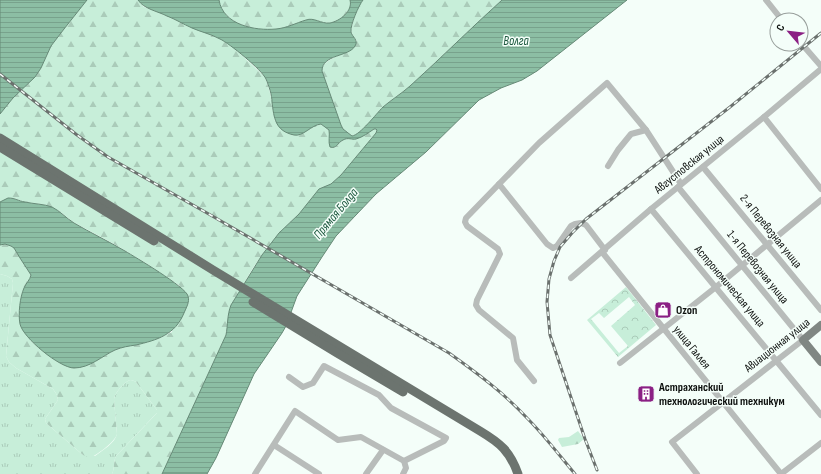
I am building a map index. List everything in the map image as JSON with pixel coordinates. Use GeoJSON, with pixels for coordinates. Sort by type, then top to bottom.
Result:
{"type":"FeatureCollection","features":[{"type":"Feature","properties":{"kind":"highway"},"geometry":{"type":"LineString","coordinates":[[1,142],[212,273],[470,430],[491,444],[501,454],[510,467],[512,474]]}},
{"type":"Feature","properties":{"kind":"highway"},"geometry":{"type":"LineString","coordinates":[[339,350],[480,430],[506,450],[515,464],[518,474]]}},
{"type":"Feature","properties":{"kind":"main road","name":"Авиационная улица"},"geometry":{"type":"LineString","coordinates":[[803,340],[821,325]]}},
{"type":"Feature","properties":{"kind":"main road","name":"1-я Перевозная улица"},"geometry":{"type":"LineString","coordinates":[[803,340],[821,362]]}},
{"type":"Feature","properties":{"kind":"street"},"geometry":{"type":"LineString","coordinates":[[766,0],[776,12]]}},
{"type":"Feature","properties":{"kind":"street"},"geometry":{"type":"LineString","coordinates":[[808,52],[821,68]]}},
{"type":"Feature","properties":{"kind":"street","name":"Августовская улица"},"geometry":{"type":"LineString","coordinates":[[572,278],[651,209],[764,117],[821,68]]}},
{"type":"Feature","properties":{"kind":"street","name":"1-я Перевозная улица"},"geometry":{"type":"LineString","coordinates":[[499,184],[540,143],[607,83],[646,130],[679,186],[803,340]]}},
{"type":"Feature","properties":{"kind":"street"},"geometry":{"type":"LineString","coordinates":[[764,117],[821,189]]}},
{"type":"Feature","properties":{"kind":"street"},"geometry":{"type":"LineString","coordinates":[[608,166],[618,150],[631,134],[646,130]]}},
{"type":"Feature","properties":{"kind":"street","name":"2-я Перевозная улица"},"geometry":{"type":"LineString","coordinates":[[703,166],[821,310]]}},
{"type":"Feature","properties":{"kind":"street"},"geometry":{"type":"LineString","coordinates":[[499,184],[466,218],[465,222],[467,226],[498,249],[500,254],[477,300],[476,305],[479,310],[513,338],[517,360],[534,380]]}},
{"type":"Feature","properties":{"kind":"street","name":"улица Галлея"},"geometry":{"type":"LineString","coordinates":[[499,184],[547,244],[553,248],[557,246],[571,226],[581,223],[586,225],[603,251],[663,328],[781,474]]}},
{"type":"Feature","properties":{"kind":"street"},"geometry":{"type":"LineString","coordinates":[[620,363],[742,266],[821,200]]}},
{"type":"Feature","properties":{"kind":"street","name":"Астрономическая улица"},"geometry":{"type":"LineString","coordinates":[[651,209],[821,415]]}},
{"type":"Feature","properties":{"kind":"street","name":"Авиационная улица"},"geometry":{"type":"LineString","coordinates":[[698,474],[672,442],[803,340]]}},
{"type":"Feature","properties":{"kind":"street"},"geometry":{"type":"LineString","coordinates":[[289,377],[303,387],[313,383],[324,366],[379,394],[391,408],[446,438],[444,441],[404,461]]}},
{"type":"Feature","properties":{"kind":"street"},"geometry":{"type":"LineString","coordinates":[[255,474],[295,411],[338,440],[361,437],[404,461],[406,468],[403,474]]}},
{"type":"Feature","properties":{"kind":"street"},"geometry":{"type":"LineString","coordinates":[[781,474],[821,444]]}},
{"type":"Feature","properties":{"kind":"street"},"geometry":{"type":"LineString","coordinates":[[274,445],[319,474]]}},
{"type":"Feature","properties":{"kind":"street"},"geometry":{"type":"LineString","coordinates":[[366,474],[383,450]]}},
{"type":"Feature","properties":{"kind":"green space"},"geometry":{"type":"Polygon","coordinates":[[[87,0],[138,0],[144,7],[221,39],[233,47],[265,77],[272,101],[275,121],[304,132],[314,125],[321,124],[329,130],[329,144],[334,148],[344,139],[363,136],[374,129],[377,130],[341,175],[331,184],[315,194],[299,214],[279,233],[253,268],[231,305],[226,335],[162,474],[112,474],[116,456],[157,413],[157,410],[136,382],[130,380],[125,383],[114,398],[116,437],[106,448],[90,458],[83,455],[46,423],[45,419],[58,400],[53,389],[16,368],[9,362],[6,356],[13,283],[12,279],[0,274],[0,245],[5,244],[14,248],[31,275],[22,293],[20,323],[32,342],[46,354],[64,365],[99,359],[125,346],[136,345],[162,337],[172,332],[180,286],[114,244],[73,222],[59,211],[14,198],[0,202],[0,114],[13,98],[35,77],[41,68],[51,46],[87,0]]]}},
{"type":"Feature","properties":{"kind":"green space"},"geometry":{"type":"Polygon","coordinates":[[[219,0],[350,0],[350,8],[342,18],[334,22],[327,23],[315,20],[306,20],[286,28],[271,30],[252,28],[234,21],[227,16],[222,9],[219,0]]]}},
{"type":"Feature","properties":{"kind":"green space"},"geometry":{"type":"Polygon","coordinates":[[[363,0],[502,0],[410,86],[383,107],[359,132],[352,136],[343,129],[341,125],[322,71],[326,63],[338,56],[357,41],[352,35],[351,30],[355,14],[363,0]]]}},
{"type":"Feature","properties":{"kind":"green space"},"geometry":{"type":"Polygon","coordinates":[[[0,274],[12,279],[13,283],[6,356],[9,362],[16,368],[53,389],[57,395],[58,400],[45,419],[46,423],[83,455],[95,456],[108,446],[116,437],[114,398],[125,383],[130,380],[136,382],[157,410],[157,413],[116,456],[112,474],[0,474],[0,274]]]}},
{"type":"Feature","properties":{"kind":"green space"},"geometry":{"type":"Polygon","coordinates":[[[626,287],[656,325],[618,357],[587,320],[626,287]],[[629,297],[604,318],[599,313],[591,319],[619,353],[628,346],[611,326],[635,305],[629,297]]]}},
{"type":"Feature","properties":{"kind":"green space"},"geometry":{"type":"Polygon","coordinates":[[[578,431],[584,439],[578,444],[562,447],[558,440],[559,438],[569,437],[578,431]]]}},
{"type":"Feature","properties":{"kind":"water"},"geometry":{"type":"Polygon","coordinates":[[[0,0],[87,0],[51,46],[41,68],[35,77],[13,98],[0,114],[0,0]]]}},
{"type":"Feature","properties":{"kind":"water","name":"Волга"},"geometry":{"type":"Polygon","coordinates":[[[138,0],[219,0],[222,9],[233,21],[241,25],[259,29],[276,29],[284,28],[309,19],[324,23],[334,22],[342,18],[348,12],[350,8],[350,0],[363,0],[355,15],[351,29],[356,42],[355,46],[352,50],[326,61],[323,65],[322,71],[341,125],[343,129],[352,136],[359,132],[383,107],[410,86],[502,0],[627,0],[537,71],[522,80],[501,88],[479,100],[426,152],[376,194],[336,236],[297,296],[286,326],[254,374],[216,458],[207,474],[162,474],[226,335],[231,305],[262,255],[279,233],[299,214],[319,189],[331,184],[341,175],[377,130],[374,129],[356,139],[345,139],[336,146],[332,147],[329,145],[329,130],[321,124],[314,126],[301,134],[294,135],[288,133],[279,127],[275,118],[271,93],[266,79],[252,63],[220,39],[147,8],[138,0]]]}},
{"type":"Feature","properties":{"kind":"water"},"geometry":{"type":"Polygon","coordinates":[[[8,198],[13,198],[23,202],[46,205],[58,210],[74,223],[125,251],[170,279],[188,296],[188,305],[176,327],[158,338],[110,352],[85,366],[74,368],[68,367],[52,358],[28,337],[20,324],[19,311],[21,296],[31,275],[14,248],[5,244],[0,245],[0,202],[8,198]]]}},
{"type":"Feature","properties":{"kind":"railway"},"geometry":{"type":"LineString","coordinates":[[597,470],[550,335],[547,302],[549,279],[560,247],[586,219],[730,107],[821,33]]}},
{"type":"Feature","properties":{"kind":"railway"},"geometry":{"type":"LineString","coordinates":[[0,74],[77,135],[108,157],[449,353],[509,400],[539,431],[575,474]]}},
{"type":"Feature","properties":{"kind":"place","name":"Ozon"},"geometry":{"type":"Point","coordinates":[663,310]}},
{"type":"Feature","properties":{"kind":"place","name":"Астраханский технологический техникум"},"geometry":{"type":"Point","coordinates":[646,394]}},
{"type":"Feature","properties":{"kind":"water label","name":"Прямая Болда"},"geometry":{"type":"Point","coordinates":[335,213]}}]}
